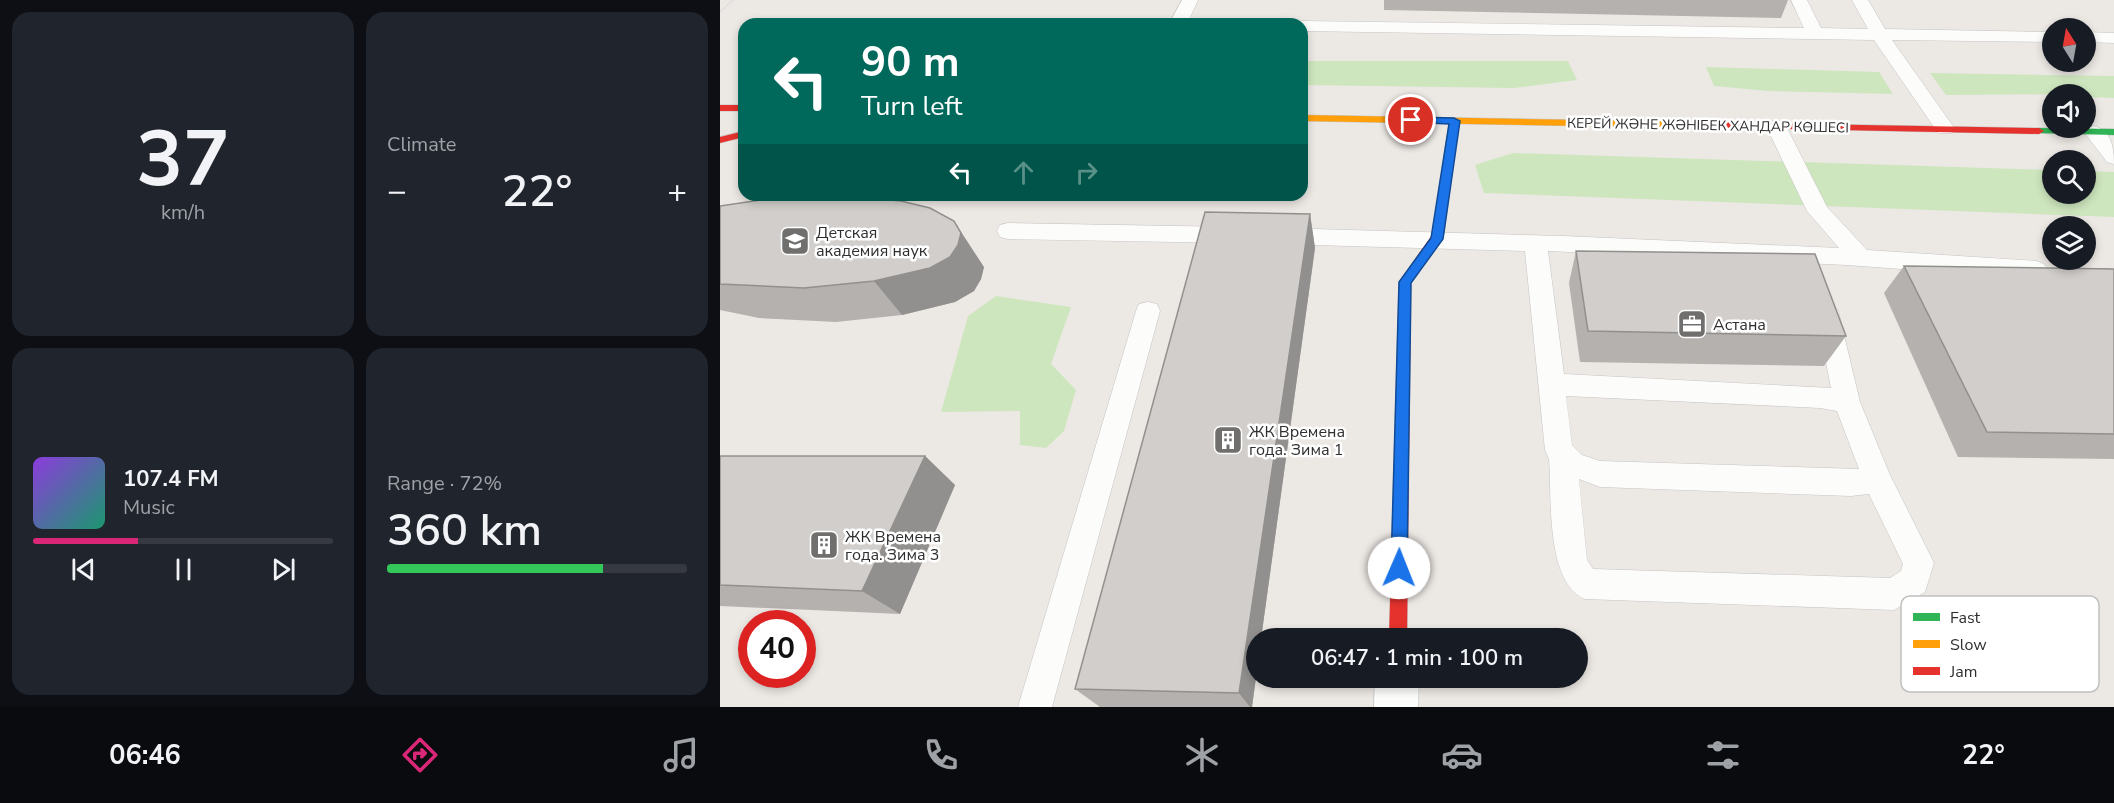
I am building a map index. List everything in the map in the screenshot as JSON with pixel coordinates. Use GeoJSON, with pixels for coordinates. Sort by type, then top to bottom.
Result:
{"type":"FeatureCollection","features":[{"type":"Feature","properties":{"kind":"main road"},"geometry":{"type":"LineString","coordinates":[[720,108],[738,108]]}},
{"type":"Feature","properties":{"kind":"main road","name":"КЕРЕЙ ЖӘНЕ ЖӘНІБЕК ХАНДАР КӨШЕСІ"},"geometry":{"type":"LineString","coordinates":[[1308,118],[2104,132]]}},
{"type":"Feature","properties":{"kind":"main road"},"geometry":{"type":"LineString","coordinates":[[1398,628],[1405,282],[1437,239],[1454,121]]}},
{"type":"Feature","properties":{"kind":"main road"},"geometry":{"type":"LineString","coordinates":[[720,140],[738,136]]}},
{"type":"Feature","properties":{"kind":"street"},"geometry":{"type":"LineString","coordinates":[[1396,707],[1397,688]]}},
{"type":"Feature","properties":{"kind":"lane"},"geometry":{"type":"LineString","coordinates":[[1181,18],[1190,0]]}},
{"type":"Feature","properties":{"kind":"lane"},"geometry":{"type":"LineString","coordinates":[[1799,0],[1815,33]]}},
{"type":"Feature","properties":{"kind":"lane"},"geometry":{"type":"LineString","coordinates":[[1860,0],[1879,33],[1945,129]]}},
{"type":"Feature","properties":{"kind":"lane"},"geometry":{"type":"LineString","coordinates":[[1308,26],[2042,37]]}},
{"type":"Feature","properties":{"kind":"lane"},"geometry":{"type":"LineString","coordinates":[[2096,38],[2114,38]]}},
{"type":"Feature","properties":{"kind":"lane"},"geometry":{"type":"LineString","coordinates":[[1776,126],[1818,211],[1859,256]]}},
{"type":"Feature","properties":{"kind":"lane"},"geometry":{"type":"LineString","coordinates":[[2104,132],[2114,157]]}},
{"type":"Feature","properties":{"kind":"lane"},"geometry":{"type":"LineString","coordinates":[[1008,231],[1536,243],[1820,277],[1859,256],[2056,271]]}},
{"type":"Feature","properties":{"kind":"lane"},"geometry":{"type":"LineString","coordinates":[[1536,243],[1559,450],[1572,464],[1600,474],[1851,483],[1877,480]]}},
{"type":"Feature","properties":{"kind":"lane"},"geometry":{"type":"LineString","coordinates":[[1563,455],[1572,564],[1585,584],[1894,594],[1914,581],[1919,563],[1877,480],[1847,402],[1820,277]]}},
{"type":"Feature","properties":{"kind":"lane"},"geometry":{"type":"LineString","coordinates":[[1035,707],[1148,311]]}},
{"type":"Feature","properties":{"kind":"lane"},"geometry":{"type":"LineString","coordinates":[[1551,384],[1820,398],[1847,402]]}},
{"type":"Feature","properties":{"kind":"green space"},"geometry":{"type":"Polygon","coordinates":[[[1308,61],[1568,61],[1577,80],[1514,88],[1308,85],[1308,61]]]}},
{"type":"Feature","properties":{"kind":"green space"},"geometry":{"type":"Polygon","coordinates":[[[1706,67],[1879,72],[1893,94],[1768,91],[1714,86],[1706,67]]]}},
{"type":"Feature","properties":{"kind":"green space"},"geometry":{"type":"Polygon","coordinates":[[[1930,73],[2114,76],[2114,98],[2096,97],[2096,84],[2042,84],[2042,94],[1946,95],[1930,73]]]}},
{"type":"Feature","properties":{"kind":"green space"},"geometry":{"type":"Polygon","coordinates":[[[1513,153],[2042,170],[2042,204],[2096,204],[2096,171],[2114,172],[2114,217],[1484,193],[1475,165],[1513,153]]]}},
{"type":"Feature","properties":{"kind":"green space"},"geometry":{"type":"Polygon","coordinates":[[[996,296],[1071,307],[1051,364],[1076,390],[1064,431],[1046,448],[1020,445],[1020,411],[941,412],[968,316],[996,296]]]}},
{"type":"Feature","properties":{"kind":"building"},"geometry":{"type":"Polygon","coordinates":[[[754,201],[901,201],[930,208],[954,221],[961,233],[958,245],[950,257],[930,268],[874,281],[804,288],[720,284],[720,206],[754,201]]]}},
{"type":"Feature","properties":{"kind":"building","name":"ЖК Времена года. Зима 1"},"geometry":{"type":"Polygon","coordinates":[[[1205,212],[1310,214],[1249,628],[1246,628],[1246,646],[1239,693],[1075,689],[1205,212]]]}},
{"type":"Feature","properties":{"kind":"building"},"geometry":{"type":"Polygon","coordinates":[[[1576,251],[1815,254],[1846,336],[1588,331],[1576,251]]]}},
{"type":"Feature","properties":{"kind":"building"},"geometry":{"type":"Polygon","coordinates":[[[1904,266],[2042,268],[2042,270],[2114,269],[2114,434],[1987,432],[1904,266]]]}},
{"type":"Feature","properties":{"kind":"building","name":"ЖК Времена года. Зима 3"},"geometry":{"type":"Polygon","coordinates":[[[720,456],[925,456],[862,591],[720,585],[720,456]]]}},
{"type":"Feature","properties":{"kind":"tram line"},"geometry":{"type":"LineString","coordinates":[[720,12],[733,0]]}},
{"type":"Feature","properties":{"kind":"traffic: fast"},"geometry":{"type":"LineString","coordinates":[[1438,235],[1454,121]]}},
{"type":"Feature","properties":{"kind":"traffic: fast"},"geometry":{"type":"LineString","coordinates":[[2039,131],[2114,132]]}},
{"type":"Feature","properties":{"kind":"traffic: slow"},"geometry":{"type":"LineString","coordinates":[[1308,118],[1698,125]]}},
{"type":"Feature","properties":{"kind":"traffic: jam"},"geometry":{"type":"LineString","coordinates":[[720,108],[738,108]]}},
{"type":"Feature","properties":{"kind":"traffic: jam"},"geometry":{"type":"LineString","coordinates":[[1698,125],[2039,131]]}},
{"type":"Feature","properties":{"kind":"traffic: jam"},"geometry":{"type":"LineString","coordinates":[[720,140],[738,136]]}},
{"type":"Feature","properties":{"kind":"traffic: jam"},"geometry":{"type":"LineString","coordinates":[[1398,628],[1405,282],[1438,235]]}},
{"type":"Feature","properties":{"kind":"place","name":"Детская академия наук"},"geometry":{"type":"Point","coordinates":[795,241]}},
{"type":"Feature","properties":{"kind":"place","name":"Астана"},"geometry":{"type":"Point","coordinates":[1692,324]}},
{"type":"Feature","properties":{"kind":"place","name":"ЖК Времена года. Зима 1"},"geometry":{"type":"Point","coordinates":[1228,440]}},
{"type":"Feature","properties":{"kind":"place","name":"ЖК Времена года. Зима 3"},"geometry":{"type":"Point","coordinates":[824,545]}},
{"type":"Feature","properties":{"kind":"route"},"geometry":{"type":"LineString","coordinates":[[1399,568],[1405,282],[1437,239],[1454,121],[1411,120]]}}]}
